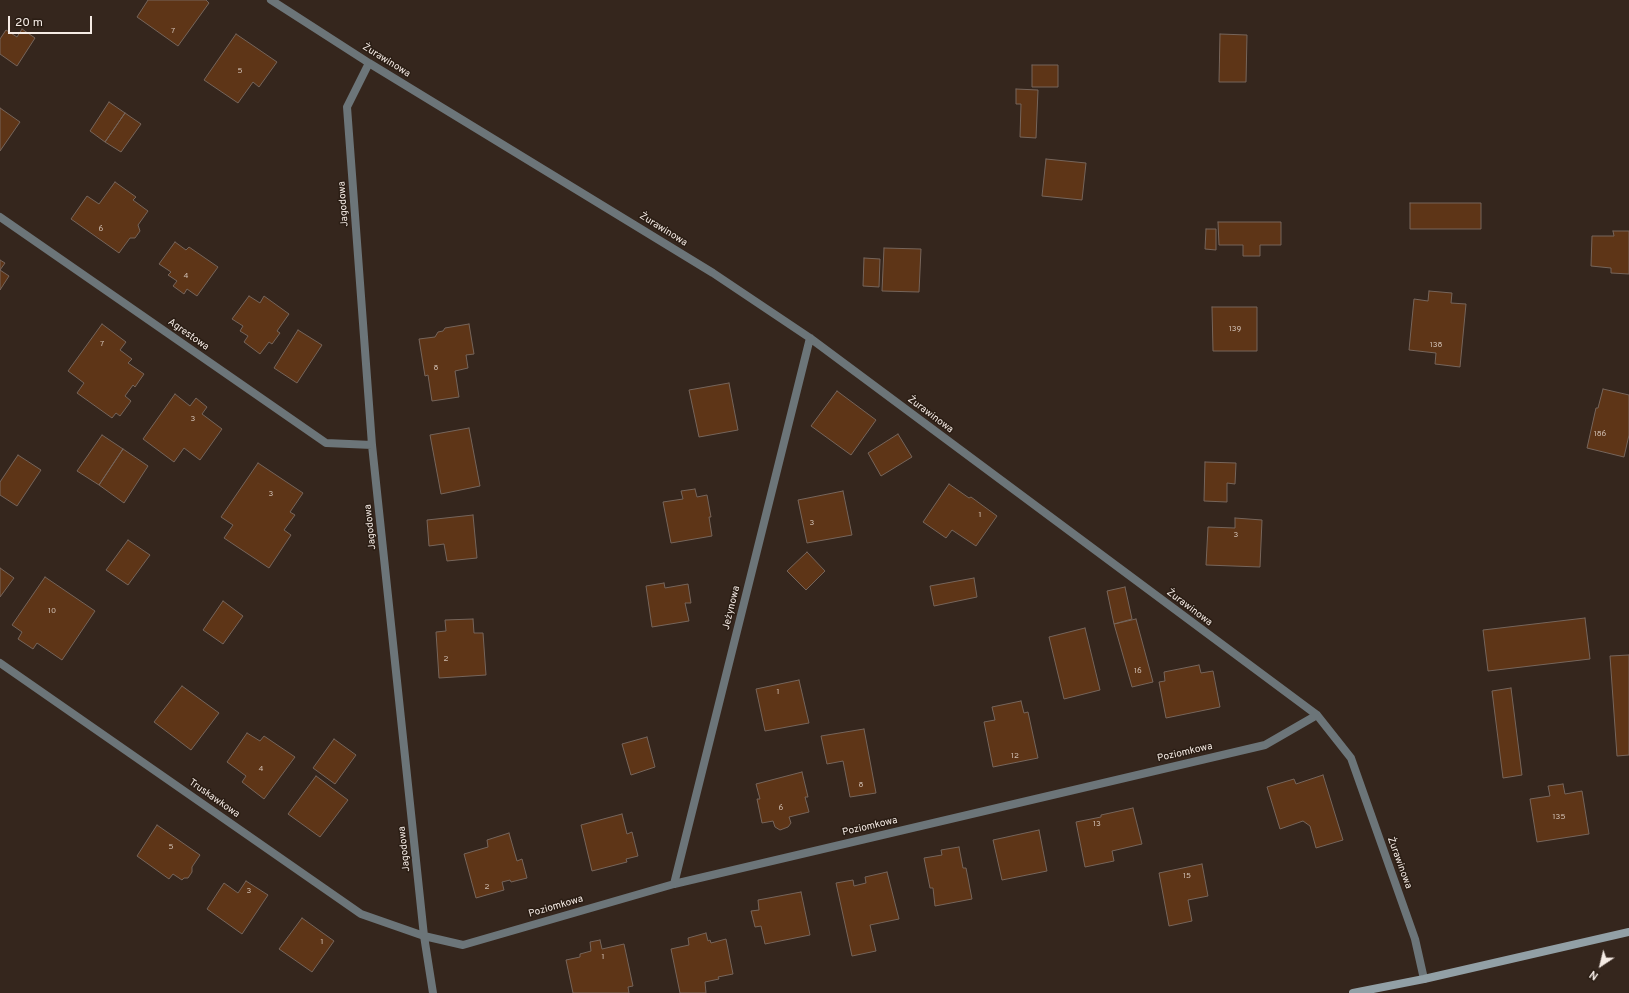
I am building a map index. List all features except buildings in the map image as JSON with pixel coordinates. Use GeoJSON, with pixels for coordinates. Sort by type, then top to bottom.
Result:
{"type":"FeatureCollection","features":[{"type":"Feature","properties":{"kind":"main road"},"geometry":{"type":"LineString","coordinates":[[1353,993],[1424,979],[1629,932]]}},
{"type":"Feature","properties":{"kind":"street","name":"Żurawinowa"},"geometry":{"type":"LineString","coordinates":[[272,0],[369,63],[706,269],[810,338],[1317,715],[1351,758],[1415,939],[1424,979]]}},
{"type":"Feature","properties":{"kind":"street","name":"Jagodowa"},"geometry":{"type":"LineString","coordinates":[[369,63],[347,106],[372,445],[424,936],[433,993]]}},
{"type":"Feature","properties":{"kind":"street","name":"Agrestowa"},"geometry":{"type":"LineString","coordinates":[[0,217],[326,442],[372,445]]}},
{"type":"Feature","properties":{"kind":"street","name":"Jeżynowa"},"geometry":{"type":"LineString","coordinates":[[674,884],[810,338]]}},
{"type":"Feature","properties":{"kind":"street","name":"Truskawkowa"},"geometry":{"type":"LineString","coordinates":[[0,663],[361,914],[424,936]]}},
{"type":"Feature","properties":{"kind":"street","name":"Poziomkowa"},"geometry":{"type":"LineString","coordinates":[[424,936],[462,945],[674,884],[1266,745],[1317,715]]}}]}
